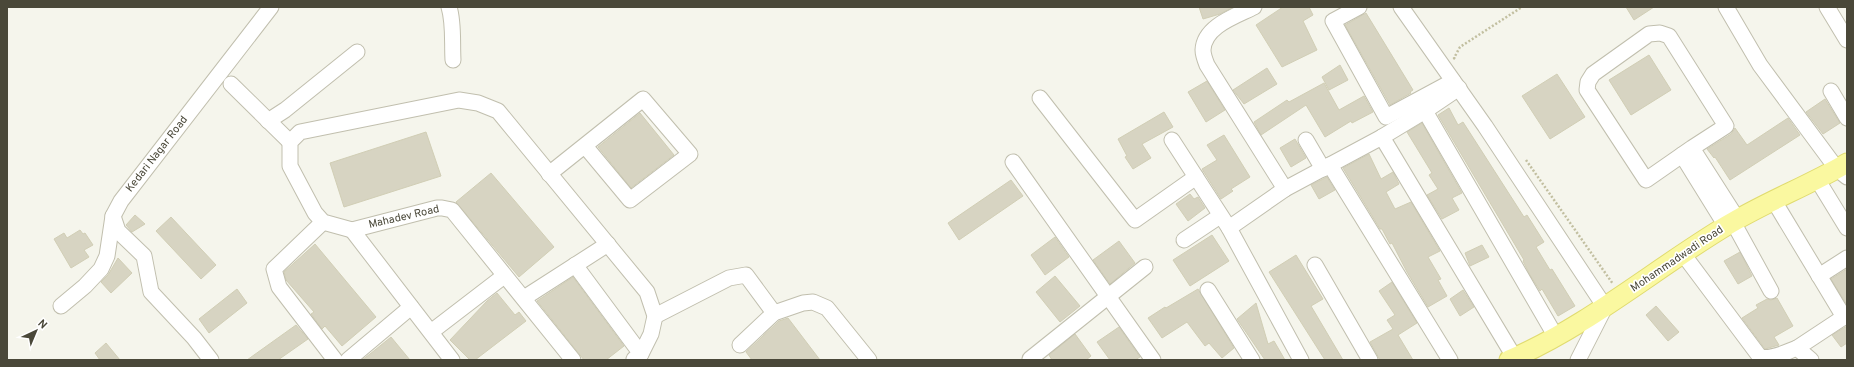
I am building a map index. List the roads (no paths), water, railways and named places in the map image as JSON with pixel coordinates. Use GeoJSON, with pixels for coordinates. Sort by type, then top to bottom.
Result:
{"type":"FeatureCollection","features":[{"type":"Feature","properties":{"kind":"main road","name":"Mohammadwadi Road"},"geometry":{"type":"LineString","coordinates":[[1513,359],[1538,348],[1605,307],[1732,223],[1817,179],[1844,170]]}},
{"type":"Feature","properties":{"kind":"street","name":"Kedari Nagar Road"},"geometry":{"type":"LineString","coordinates":[[61,306],[85,286],[101,269],[107,256],[113,216],[141,174],[226,68],[271,7]]}},
{"type":"Feature","properties":{"kind":"street"},"geometry":{"type":"LineString","coordinates":[[449,7],[452,16],[451,40],[453,60]]}},
{"type":"Feature","properties":{"kind":"street"},"geometry":{"type":"LineString","coordinates":[[1254,7],[1214,28],[1205,39],[1203,51],[1207,65],[1285,189]]}},
{"type":"Feature","properties":{"kind":"street"},"geometry":{"type":"LineString","coordinates":[[1358,7],[1333,21],[1386,117],[1456,84]]}},
{"type":"Feature","properties":{"kind":"street"},"geometry":{"type":"LineString","coordinates":[[1401,7],[1456,84],[1605,307],[1578,360]]}},
{"type":"Feature","properties":{"kind":"street"},"geometry":{"type":"LineString","coordinates":[[1726,7],[1760,65],[1844,170]]}},
{"type":"Feature","properties":{"kind":"street"},"geometry":{"type":"LineString","coordinates":[[1827,7],[1847,40]]}},
{"type":"Feature","properties":{"kind":"street"},"geometry":{"type":"LineString","coordinates":[[1660,33],[1669,36],[1726,126],[1687,152],[1646,180],[1587,90],[1588,82],[1594,74],[1649,34],[1660,33]]}},
{"type":"Feature","properties":{"kind":"street"},"geometry":{"type":"LineString","coordinates":[[268,121],[285,110],[357,52]]}},
{"type":"Feature","properties":{"kind":"street"},"geometry":{"type":"LineString","coordinates":[[231,84],[290,142]]}},
{"type":"Feature","properties":{"kind":"street"},"geometry":{"type":"LineString","coordinates":[[1229,228],[1285,189],[1382,137],[1425,111],[1456,84]]}},
{"type":"Feature","properties":{"kind":"street"},"geometry":{"type":"LineString","coordinates":[[1831,91],[1847,118]]}},
{"type":"Feature","properties":{"kind":"street"},"geometry":{"type":"LineString","coordinates":[[1040,98],[1135,220],[1196,178]]}},
{"type":"Feature","properties":{"kind":"street"},"geometry":{"type":"LineString","coordinates":[[550,174],[584,146],[643,99],[690,154],[630,200],[584,146]]}},
{"type":"Feature","properties":{"kind":"street"},"geometry":{"type":"LineString","coordinates":[[352,230],[323,222],[315,213],[290,166],[290,142],[300,132],[459,100],[478,103],[498,111],[647,292],[655,316],[651,334],[637,357],[576,265]]}},
{"type":"Feature","properties":{"kind":"street"},"geometry":{"type":"LineString","coordinates":[[1425,111],[1556,337]]}},
{"type":"Feature","properties":{"kind":"street"},"geometry":{"type":"LineString","coordinates":[[1382,137],[1513,359]]}},
{"type":"Feature","properties":{"kind":"street"},"geometry":{"type":"LineString","coordinates":[[1172,140],[1229,228],[1301,360]]}},
{"type":"Feature","properties":{"kind":"street"},"geometry":{"type":"LineString","coordinates":[[1306,140],[1327,167],[1450,360]]}},
{"type":"Feature","properties":{"kind":"street"},"geometry":{"type":"LineString","coordinates":[[1687,152],[1772,290]]}},
{"type":"Feature","properties":{"kind":"street"},"geometry":{"type":"LineString","coordinates":[[1014,162],[1152,360]]}},
{"type":"Feature","properties":{"kind":"street"},"geometry":{"type":"LineString","coordinates":[[1817,179],[1847,228]]}},
{"type":"Feature","properties":{"kind":"street"},"geometry":{"type":"LineString","coordinates":[[1683,254],[1760,357],[1765,358],[1775,356],[1797,348],[1845,316],[1774,201]]}},
{"type":"Feature","properties":{"kind":"street","name":"Mahadev Road"},"geometry":{"type":"LineString","coordinates":[[452,360],[352,230],[416,213],[442,208],[452,210],[573,360]]}},
{"type":"Feature","properties":{"kind":"street"},"geometry":{"type":"LineString","coordinates":[[113,216],[118,231],[144,256],[151,292],[194,338],[211,360]]}},
{"type":"Feature","properties":{"kind":"street"},"geometry":{"type":"LineString","coordinates":[[1184,240],[1220,216]]}},
{"type":"Feature","properties":{"kind":"street"},"geometry":{"type":"LineString","coordinates":[[323,222],[274,269],[279,287],[335,360]]}},
{"type":"Feature","properties":{"kind":"street"},"geometry":{"type":"LineString","coordinates":[[524,298],[608,244]]}},
{"type":"Feature","properties":{"kind":"street"},"geometry":{"type":"LineString","coordinates":[[1819,276],[1847,258]]}},
{"type":"Feature","properties":{"kind":"street"},"geometry":{"type":"LineString","coordinates":[[1315,265],[1370,360]]}},
{"type":"Feature","properties":{"kind":"street"},"geometry":{"type":"LineString","coordinates":[[1030,359],[1145,267]]}},
{"type":"Feature","properties":{"kind":"street"},"geometry":{"type":"LineString","coordinates":[[655,316],[729,278],[746,275],[772,310]]}},
{"type":"Feature","properties":{"kind":"street"},"geometry":{"type":"LineString","coordinates":[[431,332],[504,276]]}},
{"type":"Feature","properties":{"kind":"street"},"geometry":{"type":"LineString","coordinates":[[1208,290],[1252,360]]}},
{"type":"Feature","properties":{"kind":"street"},"geometry":{"type":"LineString","coordinates":[[740,345],[772,310],[813,302],[827,308],[869,360]]}},
{"type":"Feature","properties":{"kind":"street"},"geometry":{"type":"LineString","coordinates":[[348,360],[411,307]]}},
{"type":"Feature","properties":{"kind":"street"},"geometry":{"type":"LineString","coordinates":[[1797,348],[1811,360]]}}]}
